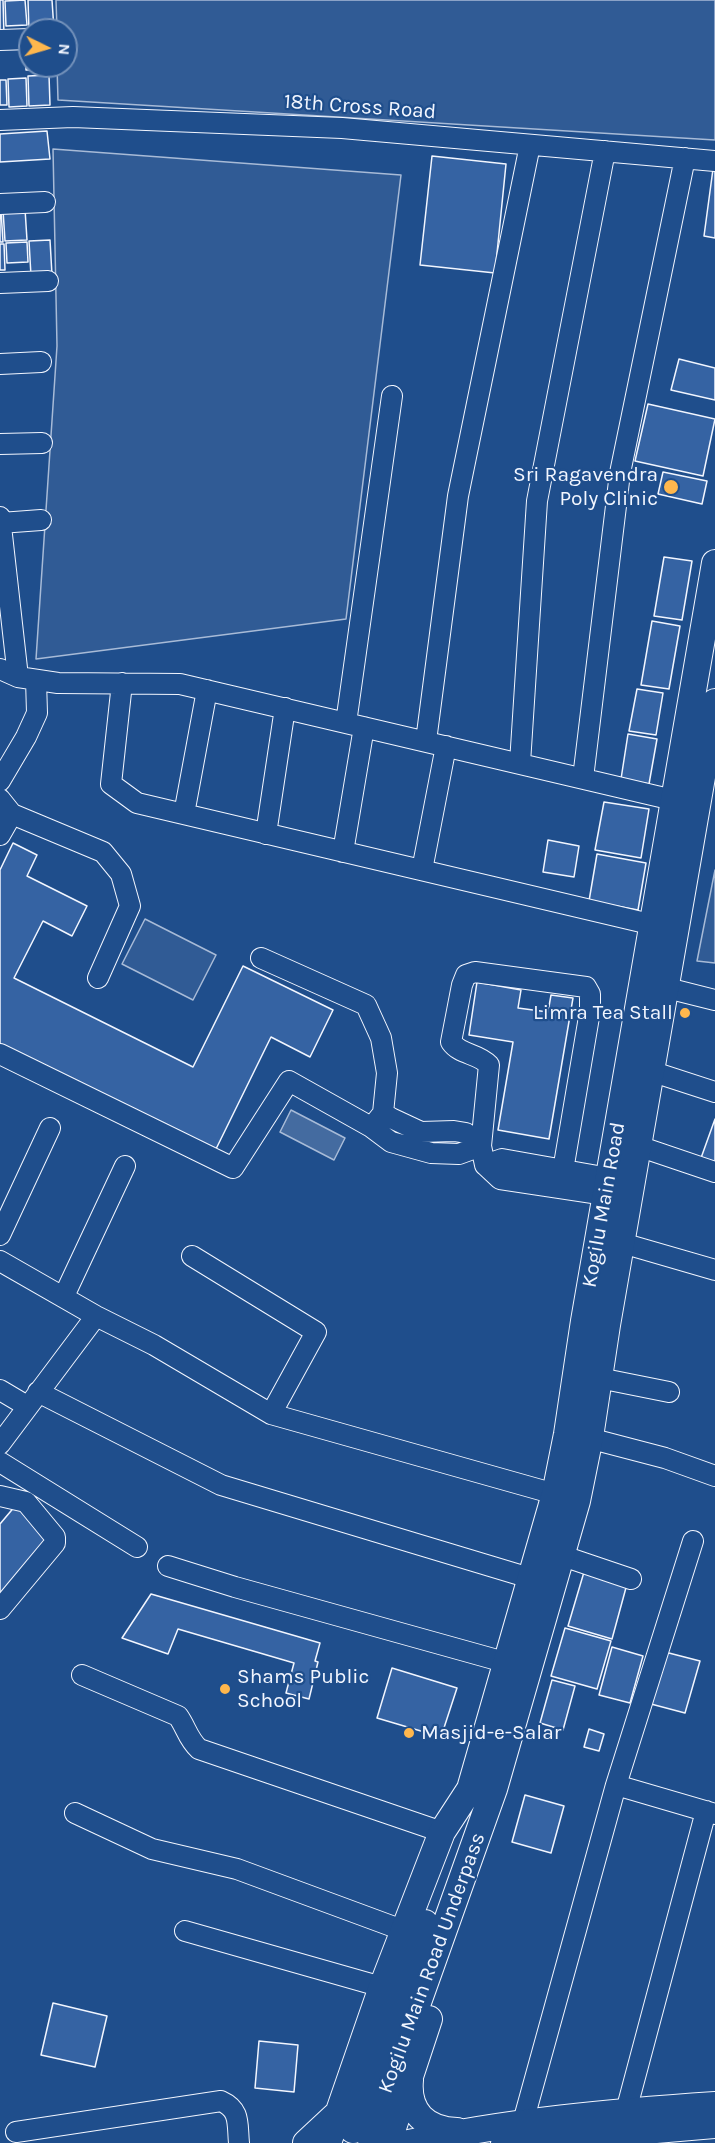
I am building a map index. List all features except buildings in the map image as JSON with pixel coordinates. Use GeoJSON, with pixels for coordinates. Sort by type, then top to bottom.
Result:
{"type":"FeatureCollection","features":[{"type":"Feature","properties":{"kind":"main road","name":"Kogilu Main Road"},"geometry":{"type":"LineString","coordinates":[[482,1789],[508,1663],[542,1582],[560,1555],[577,1501],[584,1321],[608,1187],[641,1068],[667,988],[686,803],[715,563]]}},
{"type":"Feature","properties":{"kind":"main road","name":"Kogilu Main Road"},"geometry":{"type":"LineString","coordinates":[[362,2131],[382,1987],[442,1832],[482,1789],[542,1582],[555,1494],[599,1378],[639,1146],[641,1068],[654,925],[686,803],[708,782],[715,702]]}},
{"type":"Feature","properties":{"kind":"main road"},"geometry":{"type":"LineString","coordinates":[[464,2131],[445,2131],[420,2117],[409,2091],[461,1920],[486,1855],[482,1789]]}},
{"type":"Feature","properties":{"kind":"main road","name":"Kogilu Main Road Underpass"},"geometry":{"type":"LineString","coordinates":[[362,2131],[469,1855],[482,1789]]}},
{"type":"Feature","properties":{"kind":"main road"},"geometry":{"type":"LineString","coordinates":[[328,2143],[362,2131],[413,2072]]}},
{"type":"Feature","properties":{"kind":"main road"},"geometry":{"type":"LineString","coordinates":[[409,2143],[464,2131],[524,2122],[626,2111],[715,2105]]}},
{"type":"Feature","properties":{"kind":"main road"},"geometry":{"type":"LineString","coordinates":[[504,2143],[715,2125]]}},
{"type":"Feature","properties":{"kind":"main road"},"geometry":{"type":"LineString","coordinates":[[306,2143],[362,2131]]}},
{"type":"Feature","properties":{"kind":"street"},"geometry":{"type":"LineString","coordinates":[[0,40],[18,39]]}},
{"type":"Feature","properties":{"kind":"street","name":"18th Cross Road"},"geometry":{"type":"LineString","coordinates":[[0,120],[73,117],[330,128],[715,161]]}},
{"type":"Feature","properties":{"kind":"street"},"geometry":{"type":"LineString","coordinates":[[426,741],[458,496],[530,144]]}},
{"type":"Feature","properties":{"kind":"street"},"geometry":{"type":"LineString","coordinates":[[520,763],[537,501],[605,151]]}},
{"type":"Feature","properties":{"kind":"street"},"geometry":{"type":"LineString","coordinates":[[583,778],[620,473],[685,158]]}},
{"type":"Feature","properties":{"kind":"street"},"geometry":{"type":"LineString","coordinates":[[0,204],[45,202]]}},
{"type":"Feature","properties":{"kind":"street"},"geometry":{"type":"LineString","coordinates":[[0,283],[48,281]]}},
{"type":"Feature","properties":{"kind":"street"},"geometry":{"type":"LineString","coordinates":[[0,364],[41,362]]}},
{"type":"Feature","properties":{"kind":"street"},"geometry":{"type":"LineString","coordinates":[[343,852],[392,396]]}},
{"type":"Feature","properties":{"kind":"street"},"geometry":{"type":"LineString","coordinates":[[0,444],[42,443]]}},
{"type":"Feature","properties":{"kind":"street"},"geometry":{"type":"LineString","coordinates":[[0,517],[5,607],[18,676],[37,713],[26,737],[0,781]]}},
{"type":"Feature","properties":{"kind":"street"},"geometry":{"type":"LineString","coordinates":[[0,523],[41,520]]}},
{"type":"Feature","properties":{"kind":"street"},"geometry":{"type":"LineString","coordinates":[[18,676],[58,683],[180,684],[686,803]]}},
{"type":"Feature","properties":{"kind":"street"},"geometry":{"type":"LineString","coordinates":[[122,683],[111,784],[137,803],[654,925]]}},
{"type":"Feature","properties":{"kind":"street"},"geometry":{"type":"LineString","coordinates":[[184,814],[207,690]]}},
{"type":"Feature","properties":{"kind":"street"},"geometry":{"type":"LineString","coordinates":[[266,834],[285,708]]}},
{"type":"Feature","properties":{"kind":"street"},"geometry":{"type":"LineString","coordinates":[[422,870],[446,746]]}},
{"type":"Feature","properties":{"kind":"street"},"geometry":{"type":"LineString","coordinates":[[0,836],[6,806],[103,852],[122,874],[130,906],[98,978]]}},
{"type":"Feature","properties":{"kind":"street"},"geometry":{"type":"LineString","coordinates":[[261,958],[366,1005],[381,1038],[387,1073],[377,1120]]}},
{"type":"Feature","properties":{"kind":"street"},"geometry":{"type":"LineString","coordinates":[[561,1179],[591,1011],[590,994],[586,987],[475,972],[466,975],[451,1042],[456,1049],[484,1059],[489,1065],[483,1155],[500,1179],[561,1179],[608,1187]]}},
{"type":"Feature","properties":{"kind":"street"},"geometry":{"type":"LineString","coordinates":[[667,988],[715,1000]]}},
{"type":"Feature","properties":{"kind":"street"},"geometry":{"type":"LineString","coordinates":[[0,1054],[233,1168],[289,1081],[377,1120],[391,1142],[431,1153],[483,1155]]}},
{"type":"Feature","properties":{"kind":"street"},"geometry":{"type":"LineString","coordinates":[[641,1068],[715,1092]]}},
{"type":"Feature","properties":{"kind":"street"},"geometry":{"type":"LineString","coordinates":[[0,1235],[50,1128]]}},
{"type":"Feature","properties":{"kind":"street"},"geometry":{"type":"LineString","coordinates":[[639,1146],[715,1172]]}},
{"type":"Feature","properties":{"kind":"street"},"geometry":{"type":"LineString","coordinates":[[64,1296],[125,1166]]}},
{"type":"Feature","properties":{"kind":"street"},"geometry":{"type":"LineString","coordinates":[[622,1243],[715,1270]]}},
{"type":"Feature","properties":{"kind":"street"},"geometry":{"type":"LineString","coordinates":[[192,1256],[316,1332],[271,1414]]}},
{"type":"Feature","properties":{"kind":"street"},"geometry":{"type":"LineString","coordinates":[[0,1261],[96,1316],[154,1345],[271,1414],[555,1494]]}},
{"type":"Feature","properties":{"kind":"street"},"geometry":{"type":"LineString","coordinates":[[0,1444],[96,1316]]}},
{"type":"Feature","properties":{"kind":"street"},"geometry":{"type":"LineString","coordinates":[[599,1378],[669,1392]]}},
{"type":"Feature","properties":{"kind":"street"},"geometry":{"type":"LineString","coordinates":[[0,1390],[33,1399],[220,1485],[542,1582]]}},
{"type":"Feature","properties":{"kind":"street"},"geometry":{"type":"LineString","coordinates":[[579,1435],[665,1458],[715,1476]]}},
{"type":"Feature","properties":{"kind":"street"},"geometry":{"type":"LineString","coordinates":[[0,1461],[137,1547]]}},
{"type":"Feature","properties":{"kind":"street"},"geometry":{"type":"LineString","coordinates":[[0,1496],[26,1502],[55,1537],[55,1543],[0,1609]]}},
{"type":"Feature","properties":{"kind":"street"},"geometry":{"type":"LineString","coordinates":[[524,2122],[616,1785],[693,1541]]}},
{"type":"Feature","properties":{"kind":"street"},"geometry":{"type":"LineString","coordinates":[[560,1555],[631,1579]]}},
{"type":"Feature","properties":{"kind":"street"},"geometry":{"type":"LineString","coordinates":[[168,1566],[235,1587],[508,1663]]}},
{"type":"Feature","properties":{"kind":"street"},"geometry":{"type":"LineString","coordinates":[[82,1676],[178,1716],[192,1742],[199,1749],[442,1832]]}},
{"type":"Feature","properties":{"kind":"street"},"geometry":{"type":"LineString","coordinates":[[616,1785],[710,1812],[626,2111]]}},
{"type":"Feature","properties":{"kind":"street"},"geometry":{"type":"LineString","coordinates":[[75,1813],[152,1849],[237,1869],[405,1931]]}},
{"type":"Feature","properties":{"kind":"street"},"geometry":{"type":"LineString","coordinates":[[185,1931],[382,1987]]}},
{"type":"Feature","properties":{"kind":"street"},"geometry":{"type":"LineString","coordinates":[[16,2132],[221,2101],[232,2106],[236,2113],[239,2143]]}},
{"type":"Feature","properties":{"kind":"shaded area"},"geometry":{"type":"Polygon","coordinates":[[[56,0],[715,0],[715,140],[58,100],[57,78],[78,78],[78,18],[57,18],[56,0]]]}},
{"type":"Feature","properties":{"kind":"shaded area"},"geometry":{"type":"Polygon","coordinates":[[[53,149],[401,175],[346,619],[36,659],[57,346],[53,149]]]}},
{"type":"Feature","properties":{"kind":"shaded area"},"geometry":{"type":"Polygon","coordinates":[[[715,870],[715,963],[697,961],[715,870]]]}},
{"type":"Feature","properties":{"kind":"shaded area"},"geometry":{"type":"Polygon","coordinates":[[[145,919],[216,955],[193,1000],[122,964],[145,919]]]}},
{"type":"Feature","properties":{"kind":"shaded area"},"geometry":{"type":"Polygon","coordinates":[[[291,1110],[345,1138],[334,1160],[280,1132],[291,1110]]]}},
{"type":"Feature","properties":{"kind":"place","name":"Sri Ragavendra Poly Clinic"},"geometry":{"type":"Point","coordinates":[671,487]}},
{"type":"Feature","properties":{"kind":"place","name":"Limra Tea Stall"},"geometry":{"type":"Point","coordinates":[685,1013]}},
{"type":"Feature","properties":{"kind":"place","name":"Shams Public School"},"geometry":{"type":"Point","coordinates":[225,1689]}},
{"type":"Feature","properties":{"kind":"place","name":"Masjid-e-Salar"},"geometry":{"type":"Point","coordinates":[409,1733]}}]}
